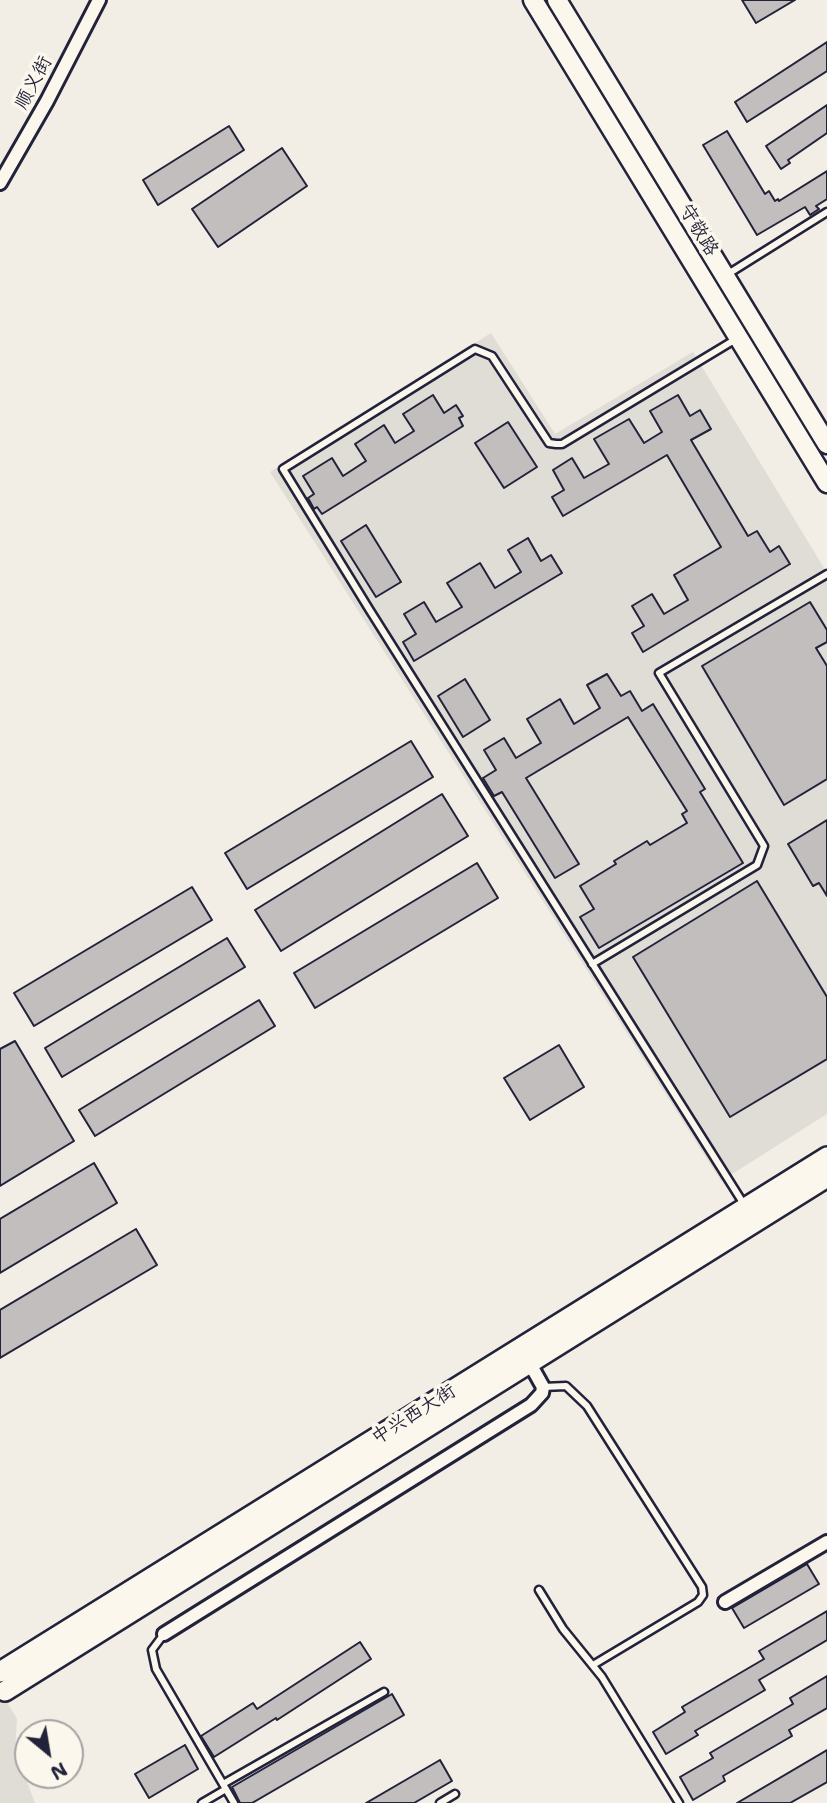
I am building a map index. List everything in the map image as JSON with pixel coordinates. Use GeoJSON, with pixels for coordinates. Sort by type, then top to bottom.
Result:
{"type":"FeatureCollection","features":[{"type":"Feature","properties":{"kind":"main road","name":"守敬路"},"geometry":{"type":"LineString","coordinates":[[533,0],[827,483]]}},
{"type":"Feature","properties":{"kind":"main road","name":"守敬路"},"geometry":{"type":"LineString","coordinates":[[556,0],[827,444]]}},
{"type":"Feature","properties":{"kind":"main road","name":"中兴西大街"},"geometry":{"type":"LineString","coordinates":[[0,1672],[827,1157]]}},
{"type":"Feature","properties":{"kind":"main road","name":"中兴西大街"},"geometry":{"type":"LineString","coordinates":[[5,1691],[827,1177]]}},
{"type":"Feature","properties":{"kind":"street","name":"顺义街"},"geometry":{"type":"LineString","coordinates":[[0,183],[47,101],[99,0]]}},
{"type":"Feature","properties":{"kind":"street"},"geometry":{"type":"LineString","coordinates":[[164,1633],[531,1405],[542,1393],[543,1387],[529,1362]]}},
{"type":"Feature","properties":{"kind":"street"},"geometry":{"type":"LineString","coordinates":[[725,1602],[827,1542]]}},
{"type":"Feature","properties":{"kind":"lane"},"geometry":{"type":"LineString","coordinates":[[725,276],[827,212]]}},
{"type":"Feature","properties":{"kind":"lane"},"geometry":{"type":"LineString","coordinates":[[739,338],[562,444],[549,443],[492,356],[475,349],[283,469],[746,1208]]}},
{"type":"Feature","properties":{"kind":"lane"},"geometry":{"type":"LineString","coordinates":[[592,964],[757,865],[764,846],[659,673],[827,574]]}},
{"type":"Feature","properties":{"kind":"lane"},"geometry":{"type":"LineString","coordinates":[[543,1387],[566,1386],[587,1406],[702,1587],[703,1595],[698,1602],[593,1665]]}},
{"type":"Feature","properties":{"kind":"lane"},"geometry":{"type":"LineString","coordinates":[[539,1590],[563,1629],[593,1665],[679,1803]]}},
{"type":"Feature","properties":{"kind":"lane"},"geometry":{"type":"LineString","coordinates":[[164,1633],[152,1650],[156,1670],[234,1803]]}},
{"type":"Feature","properties":{"kind":"lane"},"geometry":{"type":"LineString","coordinates":[[202,1803],[224,1787],[384,1692]]}},
{"type":"Feature","properties":{"kind":"lane"},"geometry":{"type":"LineString","coordinates":[[440,1803],[455,1794]]}},
{"type":"Feature","properties":{"kind":"shaded area"},"geometry":{"type":"Polygon","coordinates":[[[491,333],[555,434],[693,352],[827,573],[827,1114],[721,1181],[270,472],[491,333]]]}},
{"type":"Feature","properties":{"kind":"shaded area"},"geometry":{"type":"Polygon","coordinates":[[[0,1690],[17,1719],[14,1719],[14,1789],[30,1789],[35,1803],[0,1803],[0,1690]]]}},
{"type":"Feature","properties":{"kind":"building"},"geometry":{"type":"Polygon","coordinates":[[[742,0],[795,0],[756,23],[742,0]]]}},
{"type":"Feature","properties":{"kind":"building"},"geometry":{"type":"Polygon","coordinates":[[[827,42],[827,71],[747,122],[735,102],[827,42]]]}},
{"type":"Feature","properties":{"kind":"building"},"geometry":{"type":"Polygon","coordinates":[[[827,105],[827,133],[788,160],[790,163],[781,169],[766,146],[827,105]]]}},
{"type":"Feature","properties":{"kind":"building"},"geometry":{"type":"Polygon","coordinates":[[[229,126],[244,150],[158,205],[143,180],[229,126]]]}},
{"type":"Feature","properties":{"kind":"building"},"geometry":{"type":"Polygon","coordinates":[[[727,131],[765,194],[769,191],[775,201],[827,171],[827,199],[816,206],[819,209],[810,215],[805,207],[757,235],[703,145],[727,131]]]}},
{"type":"Feature","properties":{"kind":"building"},"geometry":{"type":"Polygon","coordinates":[[[282,148],[307,186],[218,247],[192,209],[282,148]]]}},
{"type":"Feature","properties":{"kind":"building"},"geometry":{"type":"Polygon","coordinates":[[[433,395],[444,413],[456,405],[463,416],[459,418],[463,426],[322,514],[317,507],[314,509],[308,498],[314,494],[303,476],[332,458],[343,476],[366,461],[355,444],[384,425],[395,443],[414,431],[403,414],[433,395]]]}},
{"type":"Feature","properties":{"kind":"building"},"geometry":{"type":"Polygon","coordinates":[[[678,395],[690,416],[700,410],[711,429],[691,440],[748,536],[757,531],[770,552],[779,546],[790,564],[643,652],[632,633],[644,626],[632,606],[652,594],[664,614],[688,600],[674,575],[721,547],[667,455],[563,516],[552,497],[564,490],[553,470],[572,458],[584,478],[609,464],[594,439],[629,419],[644,443],[662,432],[650,411],[678,395]]]}},
{"type":"Feature","properties":{"kind":"building"},"geometry":{"type":"Polygon","coordinates":[[[508,422],[537,467],[504,488],[475,443],[508,422]]]}},
{"type":"Feature","properties":{"kind":"building"},"geometry":{"type":"Polygon","coordinates":[[[366,525],[401,582],[376,597],[341,541],[366,525]]]}},
{"type":"Feature","properties":{"kind":"building"},"geometry":{"type":"Polygon","coordinates":[[[528,538],[541,561],[551,555],[562,573],[414,661],[403,642],[416,634],[404,614],[424,602],[436,622],[462,607],[447,583],[480,563],[495,588],[521,572],[508,550],[528,538]]]}},
{"type":"Feature","properties":{"kind":"building"},"geometry":{"type":"Polygon","coordinates":[[[810,602],[827,630],[827,642],[816,648],[827,666],[827,779],[784,805],[702,666],[810,602]]]}},
{"type":"Feature","properties":{"kind":"building"},"geometry":{"type":"Polygon","coordinates":[[[607,674],[621,696],[630,691],[642,711],[653,704],[705,789],[700,792],[743,863],[599,948],[580,917],[594,909],[580,886],[647,841],[650,845],[687,823],[682,814],[687,811],[628,717],[526,778],[579,864],[555,878],[502,792],[494,796],[483,778],[496,770],[484,750],[504,738],[516,758],[541,743],[527,719],[560,699],[574,724],[600,708],[587,685],[607,674]]]}},
{"type":"Feature","properties":{"kind":"building"},"geometry":{"type":"Polygon","coordinates":[[[465,679],[490,720],[463,737],[438,696],[465,679]]]}},
{"type":"Feature","properties":{"kind":"building"},"geometry":{"type":"Polygon","coordinates":[[[411,741],[433,777],[247,889],[225,853],[411,741]]]}},
{"type":"Feature","properties":{"kind":"building"},"geometry":{"type":"Polygon","coordinates":[[[442,794],[468,836],[281,951],[255,910],[442,794]]]}},
{"type":"Feature","properties":{"kind":"building"},"geometry":{"type":"Polygon","coordinates":[[[827,820],[827,896],[819,883],[813,886],[788,844],[827,820]]]}},
{"type":"Feature","properties":{"kind":"building"},"geometry":{"type":"Polygon","coordinates":[[[477,863],[498,898],[315,1008],[294,973],[477,863]]]}},
{"type":"Feature","properties":{"kind":"building"},"geometry":{"type":"Polygon","coordinates":[[[757,881],[827,997],[827,1059],[730,1117],[633,957],[757,881]]]}},
{"type":"Feature","properties":{"kind":"building"},"geometry":{"type":"Polygon","coordinates":[[[192,887],[212,920],[34,1026],[14,993],[192,887]]]}},
{"type":"Feature","properties":{"kind":"building"},"geometry":{"type":"Polygon","coordinates":[[[227,938],[245,967],[62,1077],[45,1048],[227,938]]]}},
{"type":"Feature","properties":{"kind":"building"},"geometry":{"type":"Polygon","coordinates":[[[259,1000],[275,1026],[95,1136],[79,1110],[259,1000]]]}},
{"type":"Feature","properties":{"kind":"building"},"geometry":{"type":"Polygon","coordinates":[[[15,1041],[74,1141],[0,1186],[0,1049],[15,1041]]]}},
{"type":"Feature","properties":{"kind":"building"},"geometry":{"type":"Polygon","coordinates":[[[559,1045],[584,1087],[530,1120],[504,1078],[559,1045]]]}},
{"type":"Feature","properties":{"kind":"building"},"geometry":{"type":"Polygon","coordinates":[[[94,1163],[117,1203],[0,1273],[0,1219],[94,1163]]]}},
{"type":"Feature","properties":{"kind":"building"},"geometry":{"type":"Polygon","coordinates":[[[136,1229],[157,1265],[0,1358],[0,1310],[136,1229]]]}},
{"type":"Feature","properties":{"kind":"building"},"geometry":{"type":"Polygon","coordinates":[[[807,1564],[819,1584],[744,1628],[732,1608],[807,1564]]]}},
{"type":"Feature","properties":{"kind":"building"},"geometry":{"type":"Polygon","coordinates":[[[827,1611],[827,1640],[759,1680],[765,1690],[695,1731],[698,1735],[666,1754],[653,1732],[685,1712],[682,1707],[764,1659],[759,1651],[827,1611]]]}},
{"type":"Feature","properties":{"kind":"building"},"geometry":{"type":"Polygon","coordinates":[[[360,1642],[371,1659],[214,1757],[201,1736],[253,1703],[257,1709],[360,1642]]]}},
{"type":"Feature","properties":{"kind":"building"},"geometry":{"type":"Polygon","coordinates":[[[827,1676],[827,1708],[789,1730],[792,1736],[723,1776],[725,1781],[693,1800],[680,1777],[713,1758],[710,1753],[793,1704],[790,1698],[827,1676]]]}},
{"type":"Feature","properties":{"kind":"building"},"geometry":{"type":"Polygon","coordinates":[[[392,1694],[404,1715],[252,1803],[240,1803],[232,1787],[392,1694]]]}},
{"type":"Feature","properties":{"kind":"building"},"geometry":{"type":"Polygon","coordinates":[[[185,1745],[198,1769],[149,1798],[135,1774],[185,1745]]]}},
{"type":"Feature","properties":{"kind":"building"},"geometry":{"type":"Polygon","coordinates":[[[827,1750],[827,1782],[790,1803],[737,1803],[827,1750]]]}},
{"type":"Feature","properties":{"kind":"building"},"geometry":{"type":"Polygon","coordinates":[[[440,1760],[452,1781],[414,1803],[366,1803],[440,1760]]]}}]}
